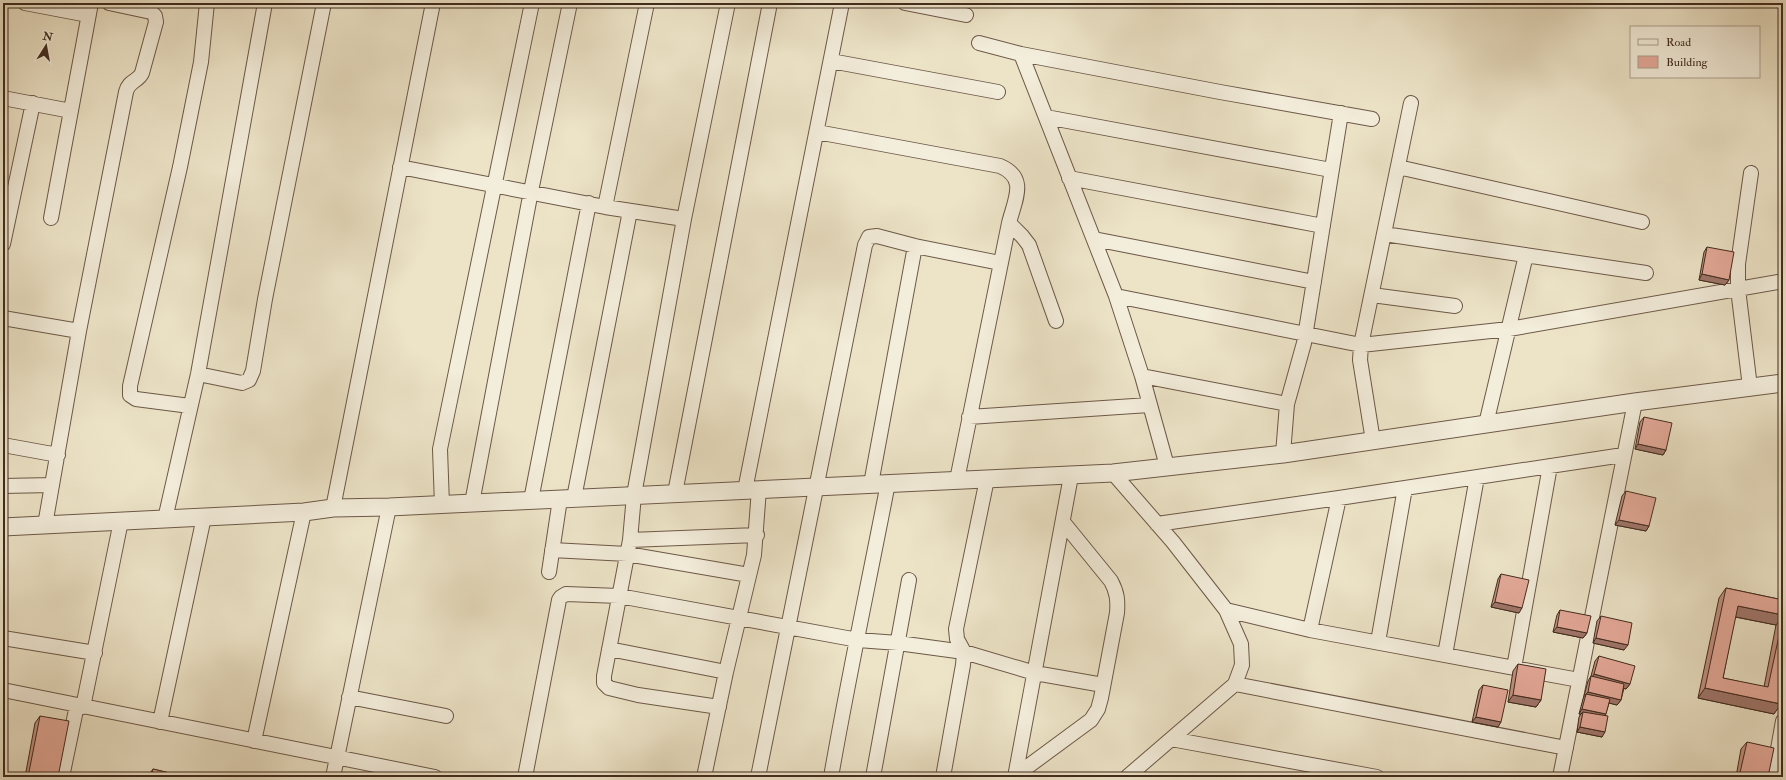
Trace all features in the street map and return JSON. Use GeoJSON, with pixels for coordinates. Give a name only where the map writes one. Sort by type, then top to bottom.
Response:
{"type":"FeatureCollection","features":[{"type":"Feature","properties":{"kind":"street"},"geometry":{"type":"LineString","coordinates":[[25,3],[90,9],[51,218]]}},
{"type":"Feature","properties":{"kind":"street"},"geometry":{"type":"LineString","coordinates":[[45,525],[80,331],[126,92],[128,86],[140,78],[156,22],[155,16],[151,12],[108,3]]}},
{"type":"Feature","properties":{"kind":"street"},"geometry":{"type":"LineString","coordinates":[[190,406],[136,399],[130,395],[130,386],[180,167],[201,62],[207,3]]}},
{"type":"Feature","properties":{"kind":"street"},"geometry":{"type":"LineString","coordinates":[[165,519],[198,374],[265,3]]}},
{"type":"Feature","properties":{"kind":"street"},"geometry":{"type":"LineString","coordinates":[[198,374],[242,383],[249,380],[253,371],[265,298],[324,3]]}},
{"type":"Feature","properties":{"kind":"street"},"geometry":{"type":"LineString","coordinates":[[333,508],[433,3]]}},
{"type":"Feature","properties":{"kind":"street"},"geometry":{"type":"LineString","coordinates":[[442,505],[440,449],[532,3]]}},
{"type":"Feature","properties":{"kind":"street"},"geometry":{"type":"LineString","coordinates":[[472,503],[531,191],[570,3]]}},
{"type":"Feature","properties":{"kind":"street"},"geometry":{"type":"LineString","coordinates":[[605,207],[647,3]]}},
{"type":"Feature","properties":{"kind":"street"},"geometry":{"type":"LineString","coordinates":[[719,707],[638,695],[610,688],[604,683],[604,676],[630,540],[634,495],[684,219],[728,3]]}},
{"type":"Feature","properties":{"kind":"street"},"geometry":{"type":"LineString","coordinates":[[675,493],[770,3]]}},
{"type":"Feature","properties":{"kind":"street"},"geometry":{"type":"LineString","coordinates":[[704,777],[726,672],[754,555],[757,535],[752,489],[842,3]]}},
{"type":"Feature","properties":{"kind":"street"},"geometry":{"type":"LineString","coordinates":[[906,3],[966,15]]}},
{"type":"Feature","properties":{"kind":"street"},"geometry":{"type":"LineString","coordinates":[[979,43],[1021,54],[1372,119]]}},
{"type":"Feature","properties":{"kind":"street"},"geometry":{"type":"LineString","coordinates":[[1021,54],[1116,296],[1142,376],[1166,466]]}},
{"type":"Feature","properties":{"kind":"street"},"geometry":{"type":"LineString","coordinates":[[831,60],[998,92]]}},
{"type":"Feature","properties":{"kind":"street"},"geometry":{"type":"LineString","coordinates":[[3,98],[71,111]]}},
{"type":"Feature","properties":{"kind":"street"},"geometry":{"type":"LineString","coordinates":[[1373,441],[1360,360],[1360,345],[1372,295],[1411,103]]}},
{"type":"Feature","properties":{"kind":"street"},"geometry":{"type":"LineString","coordinates":[[3,244],[33,104]]}},
{"type":"Feature","properties":{"kind":"street"},"geometry":{"type":"LineString","coordinates":[[1284,454],[1287,404],[1304,343],[1304,334],[1314,282],[1341,114]]}},
{"type":"Feature","properties":{"kind":"street"},"geometry":{"type":"LineString","coordinates":[[1046,117],[1332,170]]}},
{"type":"Feature","properties":{"kind":"street"},"geometry":{"type":"LineString","coordinates":[[817,132],[1000,166],[1010,171],[1016,179],[1017,189],[1000,264],[957,480]]}},
{"type":"Feature","properties":{"kind":"street"},"geometry":{"type":"LineString","coordinates":[[400,167],[531,191],[605,207],[684,219]]}},
{"type":"Feature","properties":{"kind":"street"},"geometry":{"type":"LineString","coordinates":[[1398,167],[1642,222]]}},
{"type":"Feature","properties":{"kind":"street"},"geometry":{"type":"LineString","coordinates":[[1750,388],[1738,289],[1738,264],[1751,173]]}},
{"type":"Feature","properties":{"kind":"street"},"geometry":{"type":"LineString","coordinates":[[1069,178],[1323,226]]}},
{"type":"Feature","properties":{"kind":"street"},"geometry":{"type":"LineString","coordinates":[[531,500],[588,203]]}},
{"type":"Feature","properties":{"kind":"street"},"geometry":{"type":"LineString","coordinates":[[549,572],[552,550],[567,498],[630,210]]}},
{"type":"Feature","properties":{"kind":"street"},"geometry":{"type":"LineString","coordinates":[[1009,223],[1022,236],[1029,246],[1056,321]]}},
{"type":"Feature","properties":{"kind":"street"},"geometry":{"type":"LineString","coordinates":[[1384,234],[1646,273]]}},
{"type":"Feature","properties":{"kind":"street"},"geometry":{"type":"LineString","coordinates":[[758,777],[865,245],[869,236],[877,236],[915,246],[1000,264]]}},
{"type":"Feature","properties":{"kind":"street"},"geometry":{"type":"LineString","coordinates":[[1094,239],[1314,282]]}},
{"type":"Feature","properties":{"kind":"street"},"geometry":{"type":"LineString","coordinates":[[831,777],[843,704],[858,640],[915,246]]}},
{"type":"Feature","properties":{"kind":"street"},"geometry":{"type":"LineString","coordinates":[[1486,424],[1526,255]]}},
{"type":"Feature","properties":{"kind":"street"},"geometry":{"type":"LineString","coordinates":[[1116,296],[1360,345],[1509,329],[1783,281]]}},
{"type":"Feature","properties":{"kind":"street"},"geometry":{"type":"LineString","coordinates":[[1372,295],[1455,306]]}},
{"type":"Feature","properties":{"kind":"street"},"geometry":{"type":"LineString","coordinates":[[3,319],[80,331]]}},
{"type":"Feature","properties":{"kind":"street"},"geometry":{"type":"LineString","coordinates":[[1142,376],[1287,404]]}},
{"type":"Feature","properties":{"kind":"street"},"geometry":{"type":"LineString","coordinates":[[3,527],[304,512],[333,508],[442,505],[752,489],[1113,473],[1284,454],[1635,402],[1783,383]]}},
{"type":"Feature","properties":{"kind":"street"},"geometry":{"type":"LineString","coordinates":[[1560,777],[1623,455],[1635,402]]}},
{"type":"Feature","properties":{"kind":"street"},"geometry":{"type":"LineString","coordinates":[[969,417],[1149,405]]}},
{"type":"Feature","properties":{"kind":"street"},"geometry":{"type":"LineString","coordinates":[[3,445],[58,455]]}},
{"type":"Feature","properties":{"kind":"street"},"geometry":{"type":"LineString","coordinates":[[1157,524],[1623,455]]}},
{"type":"Feature","properties":{"kind":"street"},"geometry":{"type":"LineString","coordinates":[[1514,668],[1550,466]]}},
{"type":"Feature","properties":{"kind":"street"},"geometry":{"type":"LineString","coordinates":[[1113,473],[1157,524],[1226,610],[1241,644],[1242,665],[1235,684],[1127,777]]}},
{"type":"Feature","properties":{"kind":"street"},"geometry":{"type":"LineString","coordinates":[[1015,777],[1071,476]]}},
{"type":"Feature","properties":{"kind":"street"},"geometry":{"type":"LineString","coordinates":[[1445,655],[1477,477]]}},
{"type":"Feature","properties":{"kind":"street"},"geometry":{"type":"LineString","coordinates":[[944,777],[964,652],[957,639],[956,629],[987,479]]}},
{"type":"Feature","properties":{"kind":"street"},"geometry":{"type":"LineString","coordinates":[[3,486],[52,485]]}},
{"type":"Feature","properties":{"kind":"street"},"geometry":{"type":"LineString","coordinates":[[1378,642],[1405,488]]}},
{"type":"Feature","properties":{"kind":"street"},"geometry":{"type":"LineString","coordinates":[[1310,630],[1339,498]]}},
{"type":"Feature","properties":{"kind":"street"},"geometry":{"type":"LineString","coordinates":[[333,777],[389,507]]}},
{"type":"Feature","properties":{"kind":"street"},"geometry":{"type":"LineString","coordinates":[[254,741],[304,512]]}},
{"type":"Feature","properties":{"kind":"street"},"geometry":{"type":"LineString","coordinates":[[160,722],[204,517]]}},
{"type":"Feature","properties":{"kind":"street"},"geometry":{"type":"LineString","coordinates":[[62,777],[95,653],[121,521]]}},
{"type":"Feature","properties":{"kind":"street"},"geometry":{"type":"LineString","coordinates":[[1015,777],[1091,720],[1098,709],[1117,613],[1118,602],[1116,592],[1111,581],[1063,522]]}},
{"type":"Feature","properties":{"kind":"street"},"geometry":{"type":"LineString","coordinates":[[630,540],[757,535]]}},
{"type":"Feature","properties":{"kind":"street"},"geometry":{"type":"LineString","coordinates":[[552,550],[627,554],[749,575]]}},
{"type":"Feature","properties":{"kind":"street"},"geometry":{"type":"LineString","coordinates":[[873,777],[910,580]]}},
{"type":"Feature","properties":{"kind":"street"},"geometry":{"type":"LineString","coordinates":[[525,777],[559,600],[566,594],[619,596],[740,617],[858,640],[898,643],[964,652],[1035,673],[1103,685]]}},
{"type":"Feature","properties":{"kind":"street"},"geometry":{"type":"LineString","coordinates":[[1226,610],[1310,630],[1579,680]]}},
{"type":"Feature","properties":{"kind":"street"},"geometry":{"type":"LineString","coordinates":[[3,638],[95,653]]}},
{"type":"Feature","properties":{"kind":"street"},"geometry":{"type":"LineString","coordinates":[[609,649],[726,672]]}},
{"type":"Feature","properties":{"kind":"street"},"geometry":{"type":"LineString","coordinates":[[1235,684],[1566,748]]}},
{"type":"Feature","properties":{"kind":"street"},"geometry":{"type":"LineString","coordinates":[[3,690],[337,757],[384,772],[435,777]]}},
{"type":"Feature","properties":{"kind":"street"},"geometry":{"type":"LineString","coordinates":[[349,697],[446,716]]}},
{"type":"Feature","properties":{"kind":"street"},"geometry":{"type":"LineString","coordinates":[[1773,777],[1782,736],[1783,721]]}},
{"type":"Feature","properties":{"kind":"street"},"geometry":{"type":"LineString","coordinates":[[1171,739],[1378,777]]}},
{"type":"Feature","properties":{"kind":"building"},"geometry":{"type":"Polygon","coordinates":[[[1707,247],[1734,252],[1729,280],[1702,274],[1707,247]]]}},
{"type":"Feature","properties":{"kind":"building"},"geometry":{"type":"Polygon","coordinates":[[[1644,417],[1672,423],[1666,450],[1638,444],[1644,417]]]}},
{"type":"Feature","properties":{"kind":"building"},"geometry":{"type":"Polygon","coordinates":[[[1626,491],[1656,498],[1649,526],[1619,520],[1626,491]]]}},
{"type":"Feature","properties":{"kind":"building"},"geometry":{"type":"Polygon","coordinates":[[[1501,574],[1529,580],[1522,608],[1495,602],[1501,574]]]}},
{"type":"Feature","properties":{"kind":"building"},"geometry":{"type":"Polygon","coordinates":[[[1726,588],[1783,600],[1783,615],[1738,606],[1723,678],[1768,687],[1783,617],[1783,695],[1781,704],[1705,688],[1726,588]]]}},
{"type":"Feature","properties":{"kind":"building"},"geometry":{"type":"Polygon","coordinates":[[[1560,610],[1591,616],[1587,633],[1557,627],[1560,610]]]}},
{"type":"Feature","properties":{"kind":"building"},"geometry":{"type":"Polygon","coordinates":[[[1601,616],[1632,623],[1628,645],[1596,638],[1601,616]]]}},
{"type":"Feature","properties":{"kind":"building"},"geometry":{"type":"Polygon","coordinates":[[[1599,656],[1635,666],[1630,684],[1594,674],[1599,656]]]}},
{"type":"Feature","properties":{"kind":"building"},"geometry":{"type":"Polygon","coordinates":[[[1518,664],[1546,669],[1541,700],[1513,695],[1518,664]]]}},
{"type":"Feature","properties":{"kind":"building"},"geometry":{"type":"Polygon","coordinates":[[[1591,676],[1624,684],[1621,700],[1588,692],[1591,676]]]}},
{"type":"Feature","properties":{"kind":"building"},"geometry":{"type":"Polygon","coordinates":[[[1483,685],[1508,690],[1501,722],[1476,717],[1483,685]]]}},
{"type":"Feature","properties":{"kind":"building"},"geometry":{"type":"Polygon","coordinates":[[[1586,694],[1610,699],[1606,714],[1582,709],[1586,694]]]}},
{"type":"Feature","properties":{"kind":"building"},"geometry":{"type":"Polygon","coordinates":[[[1583,712],[1608,716],[1605,732],[1580,727],[1583,712]]]}},
{"type":"Feature","properties":{"kind":"building"},"geometry":{"type":"Polygon","coordinates":[[[40,716],[69,721],[58,777],[28,777],[40,716]]]}},
{"type":"Feature","properties":{"kind":"building"},"geometry":{"type":"Polygon","coordinates":[[[1747,742],[1774,748],[1768,777],[1739,777],[1747,742]]]}},
{"type":"Feature","properties":{"kind":"building"},"geometry":{"type":"Polygon","coordinates":[[[153,769],[186,777],[151,777],[153,769]]]}}]}
